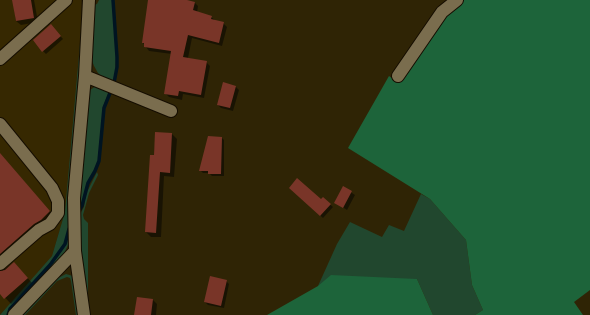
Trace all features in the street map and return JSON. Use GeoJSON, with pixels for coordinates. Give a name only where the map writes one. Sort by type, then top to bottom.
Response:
{"type":"FeatureCollection","features":[{"type":"Feature","properties":{"kind":"street"},"geometry":{"type":"LineString","coordinates":[[0,59],[66,0]]}},
{"type":"Feature","properties":{"kind":"street"},"geometry":{"type":"LineString","coordinates":[[84,315],[75,251],[74,198],[90,0]]}},
{"type":"Feature","properties":{"kind":"street"},"geometry":{"type":"LineString","coordinates":[[398,76],[442,12],[457,0]]}},
{"type":"Feature","properties":{"kind":"street"},"geometry":{"type":"LineString","coordinates":[[85,76],[171,111]]}},
{"type":"Feature","properties":{"kind":"street"},"geometry":{"type":"LineString","coordinates":[[0,124],[52,188],[58,201],[58,213],[50,224],[39,230],[0,264]]}},
{"type":"Feature","properties":{"kind":"street"},"geometry":{"type":"LineString","coordinates":[[14,315],[75,251]]}},
{"type":"Feature","properties":{"kind":"shaded area"},"geometry":{"type":"Polygon","coordinates":[[[0,0],[81,0],[82,21],[65,212],[52,256],[7,308],[0,314],[0,0]]]}},
{"type":"Feature","properties":{"kind":"green space"},"geometry":{"type":"Polygon","coordinates":[[[99,0],[113,0],[116,59],[115,76],[112,82],[103,78],[98,73],[90,55],[94,5],[97,4],[99,0]]]}},
{"type":"Feature","properties":{"kind":"green space"},"geometry":{"type":"Polygon","coordinates":[[[464,0],[590,0],[590,290],[574,302],[583,315],[475,315],[483,310],[472,285],[466,240],[430,199],[348,148],[389,76],[397,82],[446,15],[464,0]]]}},
{"type":"Feature","properties":{"kind":"green space"},"geometry":{"type":"Polygon","coordinates":[[[82,21],[85,23],[69,227],[65,244],[50,264],[10,308],[8,315],[0,315],[52,256],[65,212],[82,21]]]}},
{"type":"Feature","properties":{"kind":"green space"},"geometry":{"type":"Polygon","coordinates":[[[96,86],[109,91],[103,107],[98,161],[95,170],[87,183],[81,206],[77,213],[88,98],[90,90],[96,86]]]}},
{"type":"Feature","properties":{"kind":"green space"},"geometry":{"type":"Polygon","coordinates":[[[97,172],[98,175],[89,193],[83,215],[84,219],[88,223],[88,295],[83,293],[77,220],[84,207],[86,194],[97,172]]]}},
{"type":"Feature","properties":{"kind":"green space"},"geometry":{"type":"Polygon","coordinates":[[[421,194],[430,199],[466,240],[472,285],[483,310],[475,315],[433,315],[417,279],[318,286],[337,244],[350,222],[382,237],[389,225],[404,231],[421,194]]]}},
{"type":"Feature","properties":{"kind":"green space"},"geometry":{"type":"Polygon","coordinates":[[[69,229],[69,243],[60,262],[9,315],[11,309],[51,265],[66,244],[69,229]]]}},
{"type":"Feature","properties":{"kind":"green space"},"geometry":{"type":"Polygon","coordinates":[[[66,274],[73,276],[79,315],[76,315],[71,281],[70,278],[67,277],[57,281],[25,315],[22,315],[58,278],[66,274]]]}},
{"type":"Feature","properties":{"kind":"green space"},"geometry":{"type":"Polygon","coordinates":[[[331,275],[417,279],[433,315],[267,315],[318,286],[331,275]]]}},
{"type":"Feature","properties":{"kind":"building"},"geometry":{"type":"Polygon","coordinates":[[[12,0],[31,0],[34,18],[16,21],[12,0]]]}},
{"type":"Feature","properties":{"kind":"building"},"geometry":{"type":"Polygon","coordinates":[[[148,0],[187,0],[195,2],[193,10],[212,16],[211,19],[224,22],[219,43],[188,35],[183,57],[207,61],[201,95],[179,91],[178,96],[164,94],[171,51],[144,47],[144,43],[142,43],[148,0]]]}},
{"type":"Feature","properties":{"kind":"building"},"geometry":{"type":"Polygon","coordinates":[[[51,24],[61,36],[42,52],[33,40],[51,24]]]}},
{"type":"Feature","properties":{"kind":"building"},"geometry":{"type":"Polygon","coordinates":[[[223,82],[236,86],[230,108],[217,105],[223,82]]]}},
{"type":"Feature","properties":{"kind":"building"},"geometry":{"type":"Polygon","coordinates":[[[155,132],[172,133],[170,173],[160,172],[156,233],[145,232],[150,155],[154,155],[155,132]]]}},
{"type":"Feature","properties":{"kind":"building"},"geometry":{"type":"Polygon","coordinates":[[[208,136],[222,137],[221,174],[208,174],[208,171],[199,171],[208,136]]]}},
{"type":"Feature","properties":{"kind":"building"},"geometry":{"type":"Polygon","coordinates":[[[0,153],[50,211],[0,254],[0,153]]]}},
{"type":"Feature","properties":{"kind":"building"},"geometry":{"type":"Polygon","coordinates":[[[297,178],[321,199],[323,197],[331,204],[320,216],[289,188],[297,178]]]}},
{"type":"Feature","properties":{"kind":"building"},"geometry":{"type":"Polygon","coordinates":[[[343,186],[352,191],[343,208],[334,203],[343,186]]]}},
{"type":"Feature","properties":{"kind":"building"},"geometry":{"type":"Polygon","coordinates":[[[14,262],[28,278],[4,299],[0,294],[0,271],[5,270],[14,262]]]}},
{"type":"Feature","properties":{"kind":"building"},"geometry":{"type":"Polygon","coordinates":[[[210,276],[227,280],[221,306],[204,302],[210,276]]]}},
{"type":"Feature","properties":{"kind":"building"},"geometry":{"type":"Polygon","coordinates":[[[137,297],[153,299],[151,315],[134,315],[137,297]]]}},
{"type":"Feature","properties":{"kind":"waterway"},"geometry":{"type":"LineString","coordinates":[[113,0],[117,57],[114,83]]}},
{"type":"Feature","properties":{"kind":"waterway"},"geometry":{"type":"LineString","coordinates":[[78,213],[82,206],[88,183],[99,161],[104,108],[110,93]]}},
{"type":"Feature","properties":{"kind":"waterway"},"geometry":{"type":"LineString","coordinates":[[8,315],[10,309],[50,265],[65,244],[69,229]]}}]}
